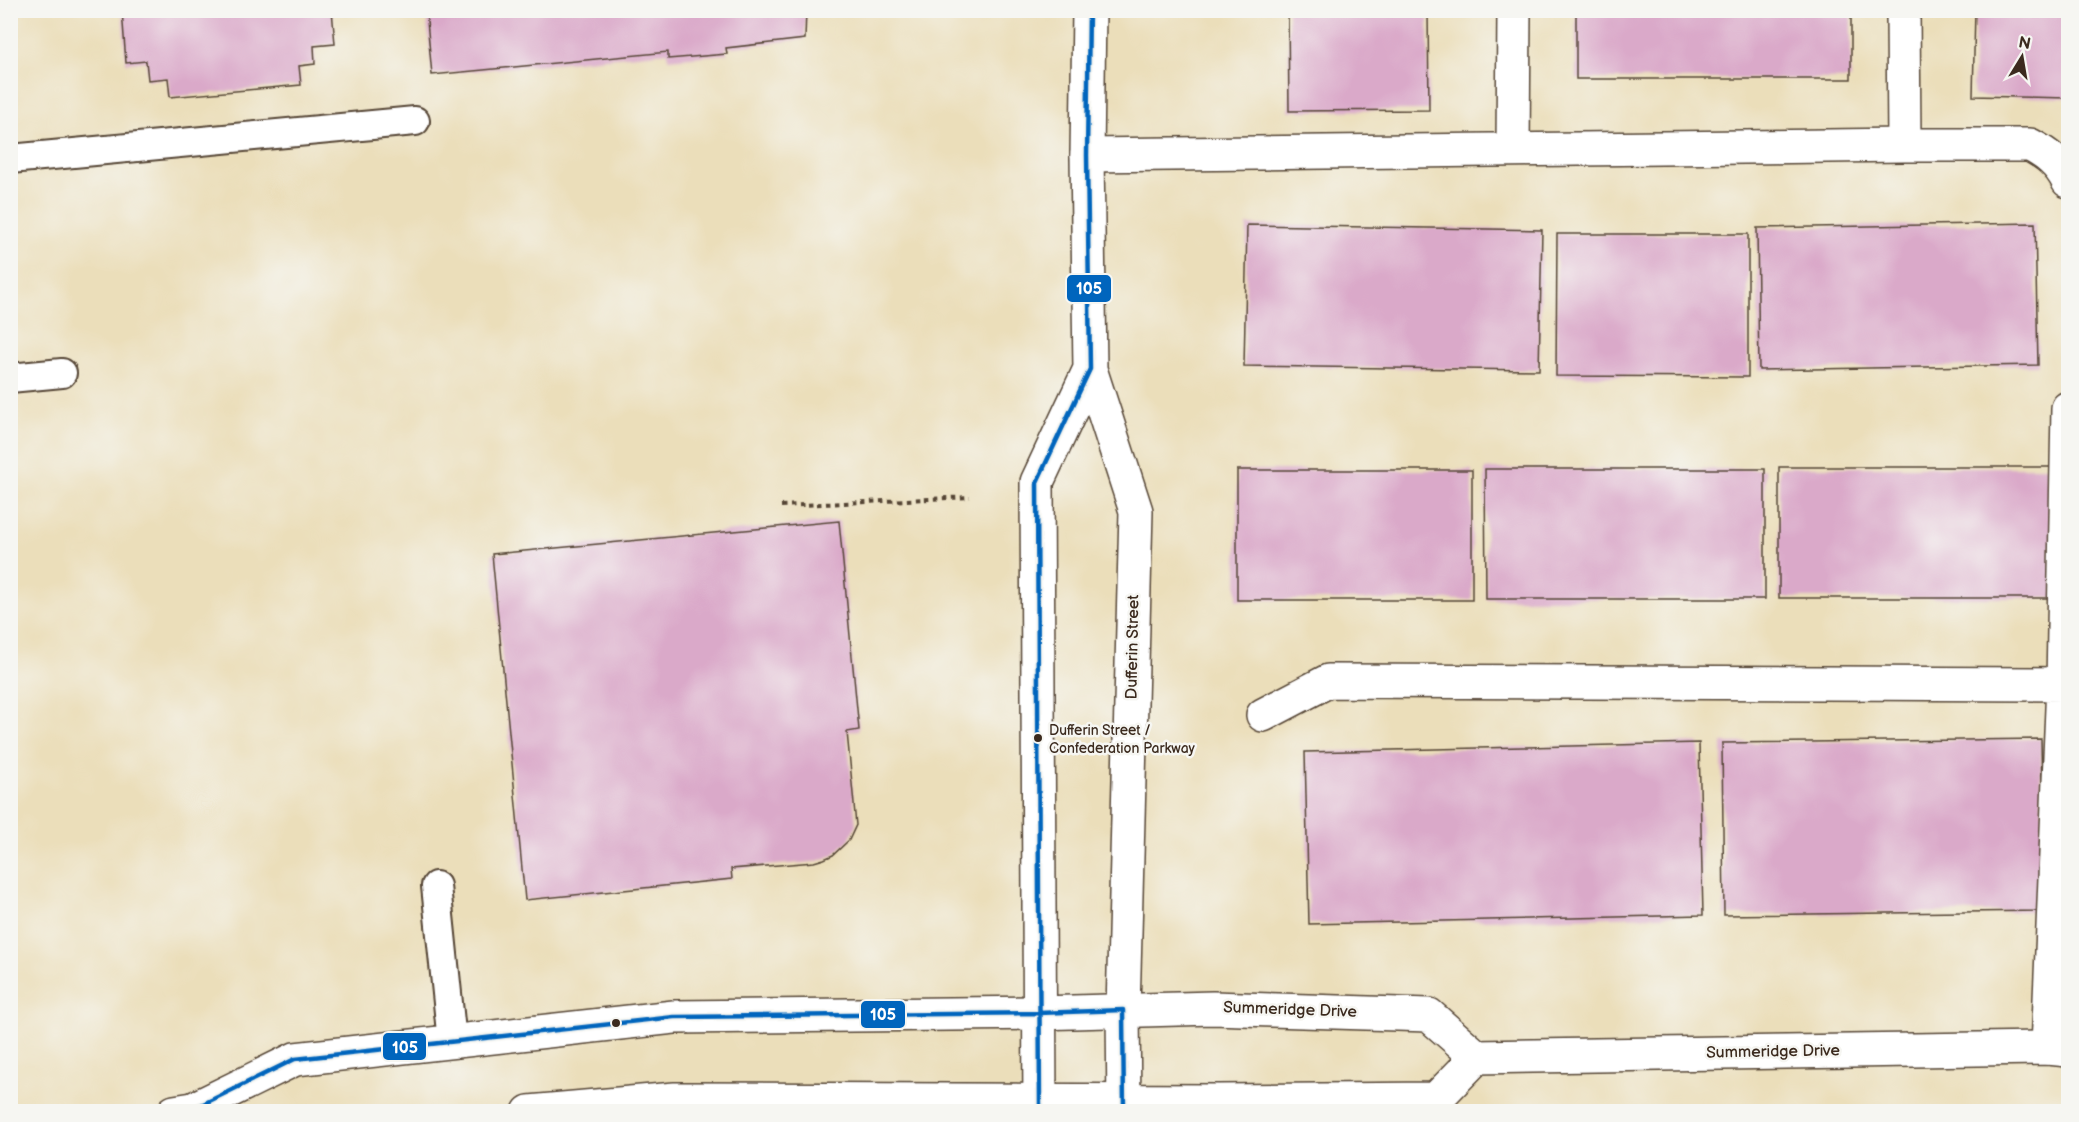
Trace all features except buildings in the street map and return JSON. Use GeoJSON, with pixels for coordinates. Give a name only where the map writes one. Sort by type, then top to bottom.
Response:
{"type":"FeatureCollection","features":[{"type":"Feature","properties":{"kind":"street","name":"Dufferin Street"},"geometry":{"type":"LineString","coordinates":[[1089,10],[1087,155],[1090,369],[1136,511],[1123,1010],[1124,1106]]}},
{"type":"Feature","properties":{"kind":"street"},"geometry":{"type":"LineString","coordinates":[[1513,149],[1514,10]]}},
{"type":"Feature","properties":{"kind":"street"},"geometry":{"type":"LineString","coordinates":[[1903,10],[1904,145]]}},
{"type":"Feature","properties":{"kind":"street"},"geometry":{"type":"LineString","coordinates":[[1087,155],[2030,145],[2047,154],[2062,168],[2068,181]]}},
{"type":"Feature","properties":{"kind":"street","name":"Dufferin Street"},"geometry":{"type":"LineString","coordinates":[[1040,1106],[1037,482],[1090,369]]}},
{"type":"Feature","properties":{"kind":"street"},"geometry":{"type":"LineString","coordinates":[[2058,1049],[2068,408]]}},
{"type":"Feature","properties":{"kind":"street"},"geometry":{"type":"LineString","coordinates":[[1263,715],[1328,681],[2063,684]]}},
{"type":"Feature","properties":{"kind":"street","name":"Summeridge Drive"},"geometry":{"type":"LineString","coordinates":[[191,1111],[295,1059],[674,1017],[1038,1013],[1213,1008],[1429,1015],[1477,1057],[2058,1049]]}},
{"type":"Feature","properties":{"kind":"street"},"geometry":{"type":"LineString","coordinates":[[528,1112],[675,1099],[1124,1106],[1436,1099],[1477,1057]]}},
{"type":"Feature","properties":{"kind":"lane"},"geometry":{"type":"LineString","coordinates":[[10,159],[416,121]]}},
{"type":"Feature","properties":{"kind":"lane"},"geometry":{"type":"LineString","coordinates":[[10,378],[62,373]]}},
{"type":"Feature","properties":{"kind":"lane"},"geometry":{"type":"LineString","coordinates":[[436,886],[452,1042]]}},
{"type":"Feature","properties":{"kind":"path"},"geometry":{"type":"LineString","coordinates":[[781,507],[970,497]]}},
{"type":"Feature","properties":{"kind":"transit line","name":"105"},"geometry":{"type":"LineString","coordinates":[[1040,1112],[1037,482],[1090,369],[1087,155],[1089,10]]}},
{"type":"Feature","properties":{"kind":"transit line","name":"105"},"geometry":{"type":"LineString","coordinates":[[1123,1010],[1124,1112]]}},
{"type":"Feature","properties":{"kind":"transit line","name":"105"},"geometry":{"type":"LineString","coordinates":[[177,1112],[193,1109],[295,1059],[674,1017],[1123,1010]]}},
{"type":"Feature","properties":{"kind":"place","name":"Dufferin Street / Confederation Parkway"},"geometry":{"type":"Point","coordinates":[1038,738]}}]}
